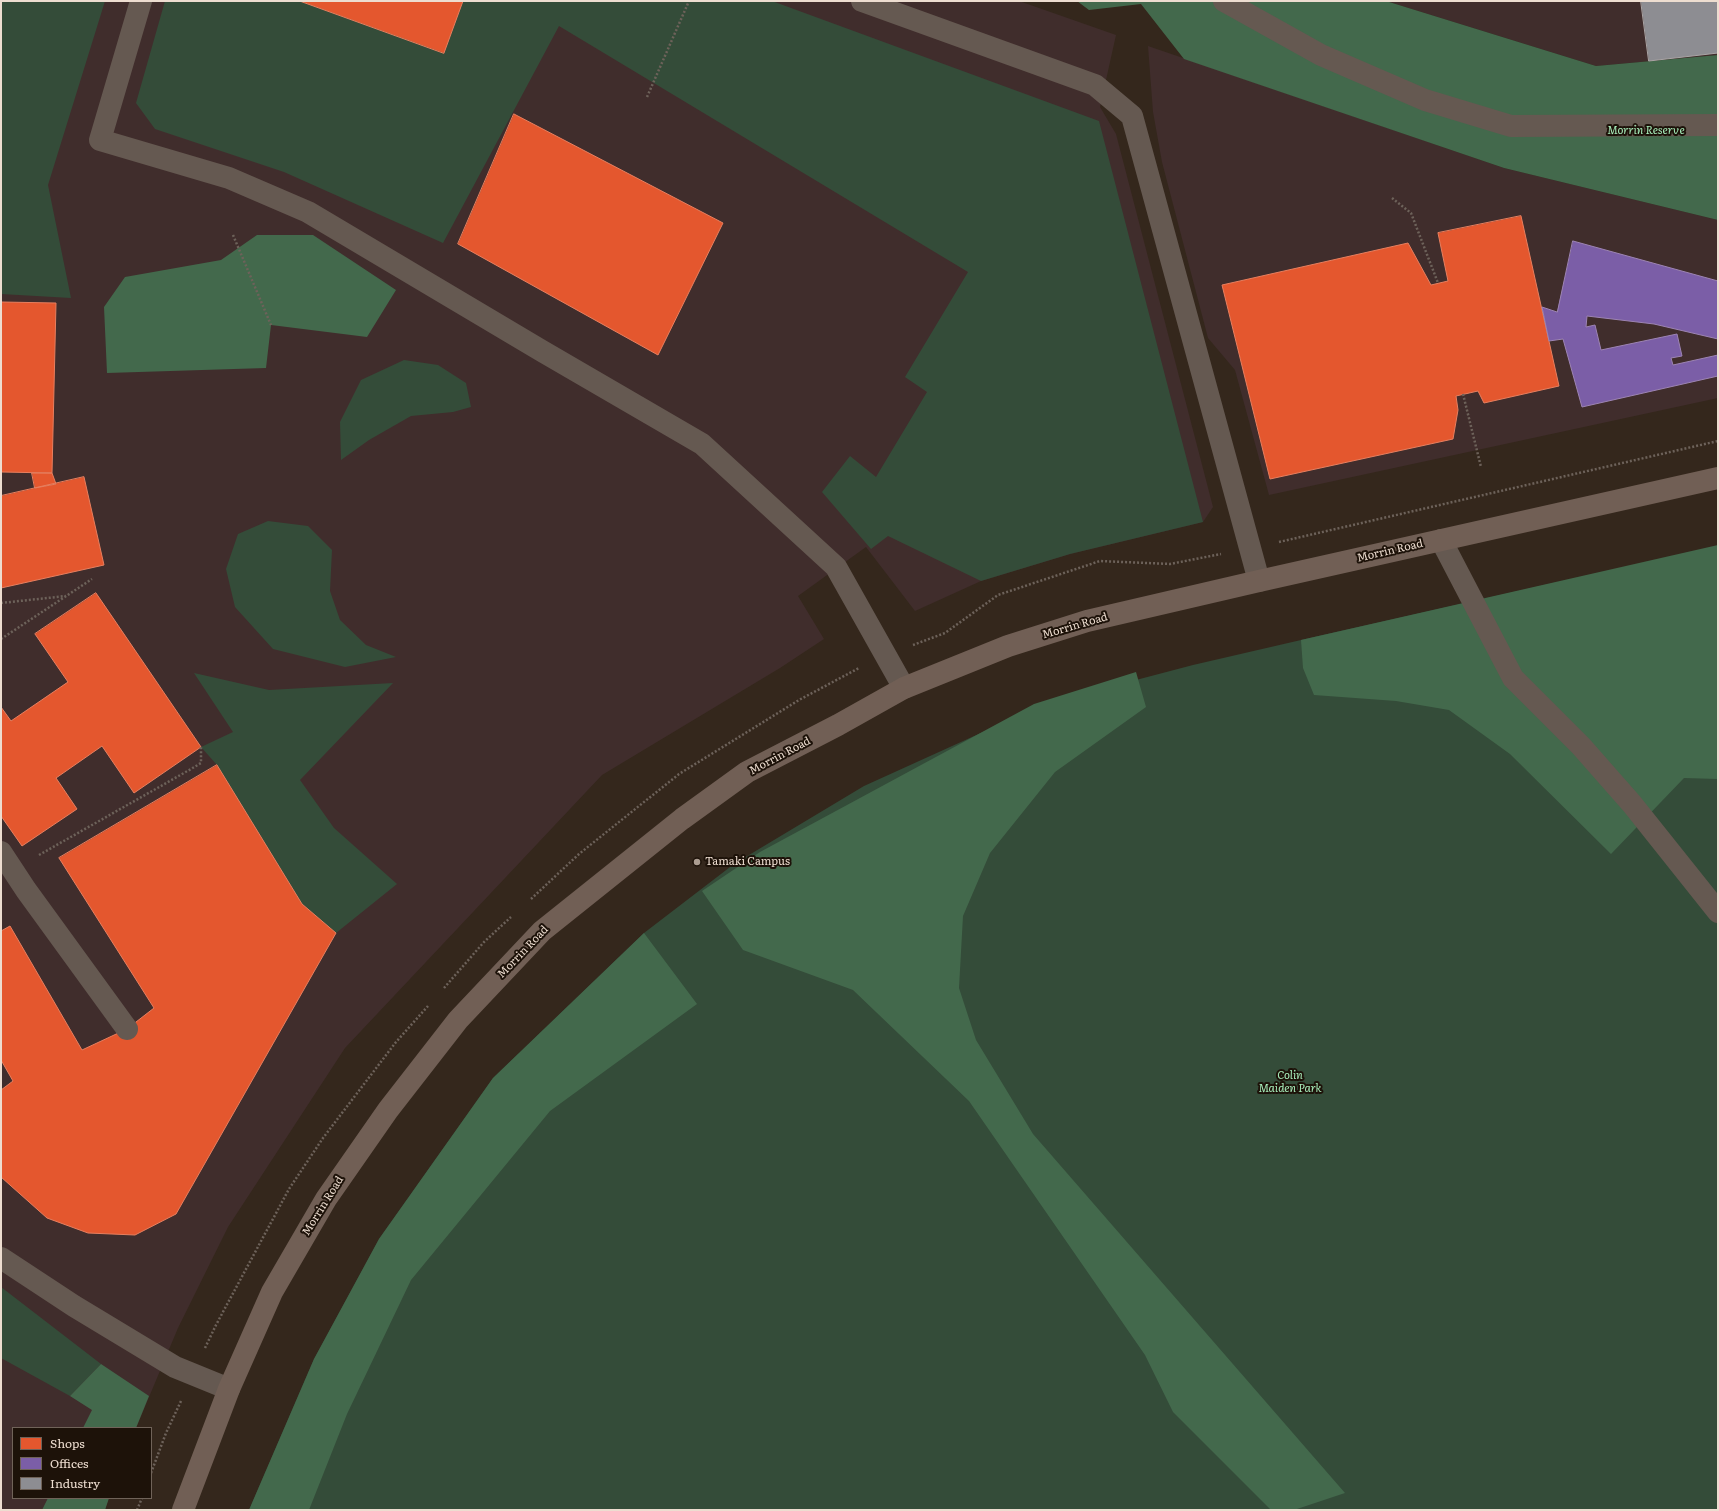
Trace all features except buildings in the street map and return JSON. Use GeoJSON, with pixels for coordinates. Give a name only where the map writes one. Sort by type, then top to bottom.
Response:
{"type":"FeatureCollection","features":[{"type":"Feature","properties":{"kind":"main road","name":"Morrin Road"},"geometry":{"type":"LineString","coordinates":[[183,1510],[229,1389],[272,1292],[326,1199],[388,1110],[458,1020],[542,931],[682,819],[747,772],[838,725],[904,688],[1008,646],[1087,622],[1259,580],[1718,478]]}},
{"type":"Feature","properties":{"kind":"street"},"geometry":{"type":"LineString","coordinates":[[141,1],[100,140],[228,178],[308,212],[702,444],[836,567],[904,688]]}},
{"type":"Feature","properties":{"kind":"street"},"geometry":{"type":"LineString","coordinates":[[862,1],[1095,85],[1132,116],[1259,580]]}},
{"type":"Feature","properties":{"kind":"street"},"geometry":{"type":"LineString","coordinates":[[1224,1],[1320,55],[1425,100],[1511,126],[1718,125]]}},
{"type":"Feature","properties":{"kind":"street"},"geometry":{"type":"LineString","coordinates":[[1441,540],[1513,678],[1581,746],[1632,804],[1718,912]]}},
{"type":"Feature","properties":{"kind":"street"},"geometry":{"type":"LineString","coordinates":[[1,852],[127,1029]]}},
{"type":"Feature","properties":{"kind":"street"},"geometry":{"type":"LineString","coordinates":[[1,1258],[74,1306],[175,1367],[193,1373],[229,1389]]}},
{"type":"Feature","properties":{"kind":"path"},"geometry":{"type":"LineString","coordinates":[[647,97],[690,1]]}},
{"type":"Feature","properties":{"kind":"path"},"geometry":{"type":"LineString","coordinates":[[1392,198],[1411,213],[1438,283]]}},
{"type":"Feature","properties":{"kind":"path"},"geometry":{"type":"LineString","coordinates":[[233,235],[271,325]]}},
{"type":"Feature","properties":{"kind":"path"},"geometry":{"type":"LineString","coordinates":[[1463,394],[1481,467]]}},
{"type":"Feature","properties":{"kind":"path"},"geometry":{"type":"LineString","coordinates":[[529,901],[578,854],[680,774],[799,700],[885,655],[945,633],[998,595],[1100,561],[1170,564],[1250,548],[1718,441]]}},
{"type":"Feature","properties":{"kind":"path"},"geometry":{"type":"LineString","coordinates":[[1,638],[92,580]]}},
{"type":"Feature","properties":{"kind":"path"},"geometry":{"type":"LineString","coordinates":[[1,603],[67,596]]}},
{"type":"Feature","properties":{"kind":"path"},"geometry":{"type":"LineString","coordinates":[[13,870],[191,770],[200,763],[201,747]]}},
{"type":"Feature","properties":{"kind":"path"},"geometry":{"type":"LineString","coordinates":[[443,989],[484,942],[512,916]]}},
{"type":"Feature","properties":{"kind":"path"},"geometry":{"type":"LineString","coordinates":[[152,1470],[166,1433],[216,1325],[289,1189],[323,1138],[396,1042],[432,1001]]}},
{"type":"Feature","properties":{"kind":"path"},"geometry":{"type":"LineString","coordinates":[[137,1510],[142,1499]]}},
{"type":"Feature","properties":{"kind":"shaded area"},"geometry":{"type":"Polygon","coordinates":[[[1,1],[1019,1],[1116,35],[1100,107],[1116,134],[1213,507],[1203,522],[1070,554],[981,581],[915,611],[866,547],[798,596],[824,639],[780,668],[602,775],[345,1048],[228,1227],[178,1328],[136,1427],[12,1427],[12,1499],[109,1499],[105,1510],[1,1510],[1,1]]]}},
{"type":"Feature","properties":{"kind":"shaded area"},"geometry":{"type":"Polygon","coordinates":[[[1386,1],[1718,1],[1718,55],[1596,66],[1386,1]]]}},
{"type":"Feature","properties":{"kind":"shaded area"},"geometry":{"type":"Polygon","coordinates":[[[1148,46],[1504,168],[1718,220],[1718,398],[1269,495],[1235,370],[1208,338],[1162,162],[1153,112],[1148,46]]]}},
{"type":"Feature","properties":{"kind":"green space"},"geometry":{"type":"Polygon","coordinates":[[[1,1],[105,1],[48,185],[71,298],[1,294],[1,1]]]}},
{"type":"Feature","properties":{"kind":"green space"},"geometry":{"type":"Polygon","coordinates":[[[165,1],[772,1],[1099,121],[1203,522],[1070,554],[981,581],[888,536],[871,549],[822,492],[850,456],[876,477],[927,392],[905,377],[968,272],[559,26],[443,243],[284,172],[155,129],[136,103],[165,1]]]}},
{"type":"Feature","properties":{"kind":"green space","name":"Morrin Reserve"},"geometry":{"type":"Polygon","coordinates":[[[1077,1],[1386,1],[1596,66],[1718,55],[1718,220],[1504,168],[1184,59],[1141,4],[1089,10],[1077,1]]]}},
{"type":"Feature","properties":{"kind":"green space"},"geometry":{"type":"Polygon","coordinates":[[[257,235],[313,235],[396,290],[367,337],[271,325],[266,368],[107,373],[104,307],[125,277],[221,260],[257,235]]]}},
{"type":"Feature","properties":{"kind":"green space"},"geometry":{"type":"Polygon","coordinates":[[[404,360],[438,365],[466,383],[471,407],[453,412],[411,416],[369,440],[341,460],[340,422],[361,380],[404,360]]]}},
{"type":"Feature","properties":{"kind":"green space"},"geometry":{"type":"Polygon","coordinates":[[[268,521],[308,526],[332,550],[330,591],[340,620],[366,645],[396,657],[345,667],[273,649],[235,607],[226,569],[238,534],[268,521]]]}},
{"type":"Feature","properties":{"kind":"green space"},"geometry":{"type":"Polygon","coordinates":[[[1718,545],[1718,779],[1684,778],[1611,854],[1510,754],[1449,710],[1396,701],[1314,695],[1303,668],[1301,640],[1718,545]]]}},
{"type":"Feature","properties":{"kind":"green space","name":"Colin Maiden Park"},"geometry":{"type":"Polygon","coordinates":[[[1718,546],[1718,1510],[249,1510],[314,1359],[379,1239],[493,1078],[644,933],[734,864],[864,786],[994,727],[1079,695],[1193,665],[1718,546]]]}},
{"type":"Feature","properties":{"kind":"green space"},"geometry":{"type":"Polygon","coordinates":[[[1136,672],[1146,707],[1055,772],[990,853],[963,916],[959,988],[976,1040],[1033,1134],[1345,1493],[1294,1510],[1271,1510],[1173,1412],[1145,1355],[969,1101],[853,990],[743,950],[702,891],[760,852],[1034,704],[1136,672]]]}},
{"type":"Feature","properties":{"kind":"green space"},"geometry":{"type":"Polygon","coordinates":[[[194,673],[269,690],[393,683],[300,780],[334,828],[397,884],[336,933],[302,904],[217,765],[201,747],[233,732],[194,673]]]}},
{"type":"Feature","properties":{"kind":"green space"},"geometry":{"type":"Polygon","coordinates":[[[644,933],[697,1004],[550,1111],[411,1280],[347,1414],[309,1510],[249,1510],[314,1359],[379,1239],[493,1078],[644,933]]]}},
{"type":"Feature","properties":{"kind":"green space"},"geometry":{"type":"Polygon","coordinates":[[[1,1287],[101,1364],[70,1396],[1,1358],[1,1287]]]}},
{"type":"Feature","properties":{"kind":"green space"},"geometry":{"type":"Polygon","coordinates":[[[101,1364],[149,1396],[136,1427],[84,1427],[92,1410],[70,1396],[101,1364]]]}},
{"type":"Feature","properties":{"kind":"green space"},"geometry":{"type":"Polygon","coordinates":[[[48,1499],[109,1499],[105,1510],[42,1510],[48,1499]]]}},
{"type":"Feature","properties":{"kind":"place","name":"Tamaki Campus"},"geometry":{"type":"Point","coordinates":[697,862]}}]}
